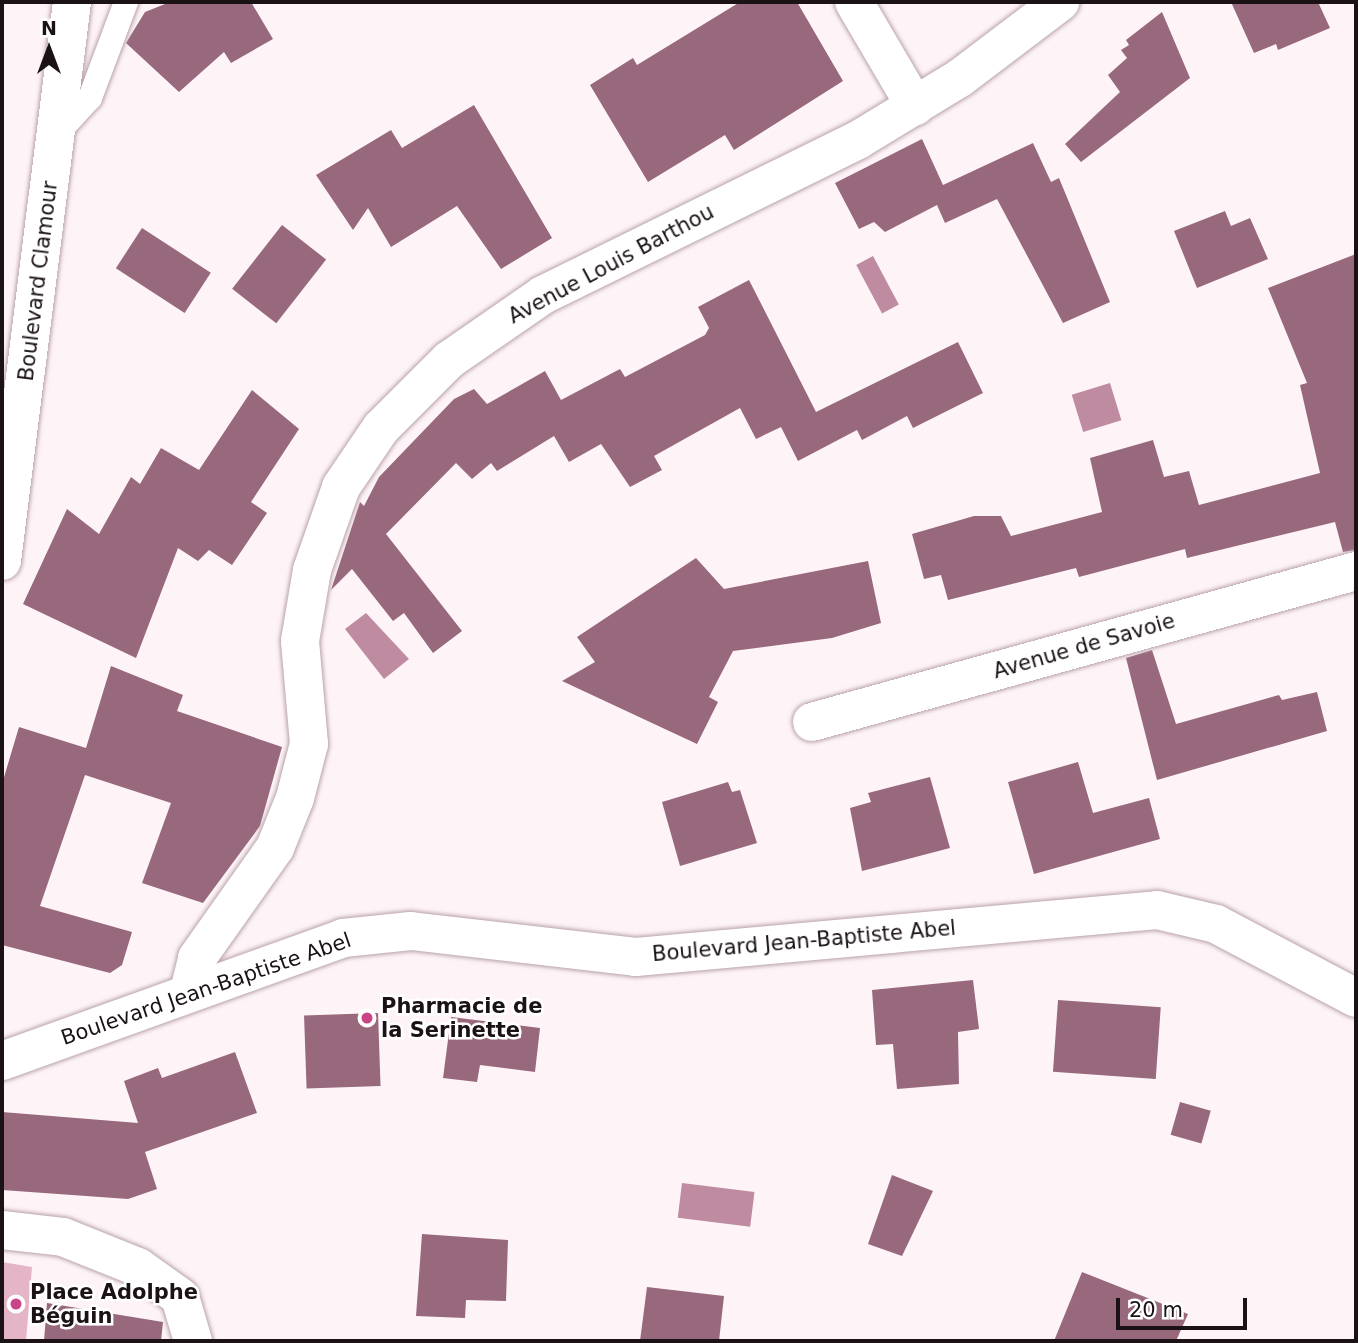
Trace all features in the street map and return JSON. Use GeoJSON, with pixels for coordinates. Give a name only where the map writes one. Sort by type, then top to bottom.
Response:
{"type":"FeatureCollection","features":[{"type":"Feature","properties":{"kind":"street","name":"Boulevard Clamour"},"geometry":{"type":"LineString","coordinates":[[2,559],[72,2]]}},
{"type":"Feature","properties":{"kind":"street"},"geometry":{"type":"LineString","coordinates":[[854,2],[915,106]]}},
{"type":"Feature","properties":{"kind":"street","name":"Avenue Louis Barthou"},"geometry":{"type":"LineString","coordinates":[[189,991],[197,958],[275,848],[295,798],[309,744],[300,641],[312,570],[341,487],[369,443],[449,360],[543,295],[915,106],[1060,2]]}},
{"type":"Feature","properties":{"kind":"street","name":"Avenue de Savoie"},"geometry":{"type":"LineString","coordinates":[[812,722],[1356,570]]}},
{"type":"Feature","properties":{"kind":"street","name":"Boulevard Jean-Baptiste Abel"},"geometry":{"type":"LineString","coordinates":[[2,1061],[189,991],[343,938],[411,931],[636,957],[1157,910],[1216,924],[1356,998]]}},
{"type":"Feature","properties":{"kind":"street"},"geometry":{"type":"LineString","coordinates":[[2,1230],[63,1237],[138,1267],[180,1297],[193,1341]]}},
{"type":"Feature","properties":{"kind":"lane"},"geometry":{"type":"LineString","coordinates":[[55,136],[90,98],[126,2]]}},
{"type":"Feature","properties":{"kind":"shaded area"},"geometry":{"type":"Polygon","coordinates":[[[873,256],[899,305],[882,313],[856,265],[873,256]]]}},
{"type":"Feature","properties":{"kind":"shaded area"},"geometry":{"type":"Polygon","coordinates":[[[1110,383],[1121,420],[1083,432],[1072,395],[1110,383]]]}},
{"type":"Feature","properties":{"kind":"shaded area"},"geometry":{"type":"Polygon","coordinates":[[[366,613],[409,659],[384,679],[345,629],[366,613]]]}},
{"type":"Feature","properties":{"kind":"shaded area"},"geometry":{"type":"Polygon","coordinates":[[[682,1183],[754,1192],[750,1227],[678,1218],[682,1183]]]}},
{"type":"Feature","properties":{"kind":"shaded area","name":"Place Adolphe Béguin"},"geometry":{"type":"Polygon","coordinates":[[[2,1262],[32,1267],[26,1341],[2,1341],[2,1262]]]}},
{"type":"Feature","properties":{"kind":"building"},"geometry":{"type":"Polygon","coordinates":[[[170,2],[251,2],[273,39],[231,63],[224,52],[179,92],[126,43],[145,12],[170,2]]]}},
{"type":"Feature","properties":{"kind":"building"},"geometry":{"type":"Polygon","coordinates":[[[740,2],[797,2],[843,81],[734,150],[725,135],[648,182],[590,85],[633,58],[637,65],[740,2]]]}},
{"type":"Feature","properties":{"kind":"building"},"geometry":{"type":"Polygon","coordinates":[[[1231,2],[1318,2],[1330,28],[1278,50],[1276,44],[1254,53],[1231,2]]]}},
{"type":"Feature","properties":{"kind":"building"},"geometry":{"type":"Polygon","coordinates":[[[1162,12],[1190,78],[1081,162],[1065,144],[1120,92],[1108,75],[1127,58],[1121,50],[1129,45],[1126,40],[1162,12]]]}},
{"type":"Feature","properties":{"kind":"building"},"geometry":{"type":"Polygon","coordinates":[[[474,105],[552,238],[501,269],[457,206],[391,247],[368,208],[353,230],[316,175],[391,130],[402,148],[474,105]]]}},
{"type":"Feature","properties":{"kind":"building"},"geometry":{"type":"Polygon","coordinates":[[[922,139],[943,185],[1033,143],[1051,182],[1059,178],[1110,302],[1063,323],[997,199],[945,223],[937,205],[885,232],[874,222],[859,229],[835,183],[922,139]]]}},
{"type":"Feature","properties":{"kind":"building"},"geometry":{"type":"Polygon","coordinates":[[[1225,211],[1231,226],[1250,218],[1268,259],[1197,288],[1174,231],[1225,211]]]}},
{"type":"Feature","properties":{"kind":"building"},"geometry":{"type":"Polygon","coordinates":[[[282,225],[326,259],[276,323],[232,289],[282,225]]]}},
{"type":"Feature","properties":{"kind":"building"},"geometry":{"type":"Polygon","coordinates":[[[142,228],[211,273],[185,313],[116,268],[142,228]]]}},
{"type":"Feature","properties":{"kind":"building"},"geometry":{"type":"Polygon","coordinates":[[[1356,254],[1356,550],[1343,552],[1335,522],[1187,558],[1185,549],[1079,577],[1076,568],[948,600],[941,575],[924,579],[912,534],[974,516],[1001,516],[1011,536],[1102,512],[1090,458],[1153,440],[1164,477],[1189,471],[1199,505],[1320,473],[1300,385],[1307,383],[1268,288],[1356,254]]]}},
{"type":"Feature","properties":{"kind":"building"},"geometry":{"type":"Polygon","coordinates":[[[749,280],[816,412],[958,342],[983,393],[913,428],[907,416],[862,440],[857,430],[798,461],[781,427],[756,439],[740,408],[654,456],[662,470],[630,487],[601,444],[569,462],[554,436],[497,471],[491,463],[472,479],[456,463],[386,534],[462,631],[433,653],[404,613],[393,621],[352,569],[331,590],[360,502],[364,506],[379,477],[454,399],[474,389],[487,404],[545,371],[561,400],[620,369],[625,377],[705,335],[709,328],[698,307],[749,280]]]}},
{"type":"Feature","properties":{"kind":"building"},"geometry":{"type":"Polygon","coordinates":[[[252,390],[299,429],[251,502],[267,513],[232,565],[209,550],[198,561],[178,548],[136,658],[23,604],[67,509],[99,534],[131,477],[140,484],[161,448],[199,470],[252,390]]]}},
{"type":"Feature","properties":{"kind":"building"},"geometry":{"type":"Polygon","coordinates":[[[696,558],[724,589],[868,561],[881,623],[832,638],[733,651],[709,697],[718,702],[697,744],[562,681],[595,662],[577,637],[696,558]]]}},
{"type":"Feature","properties":{"kind":"building"},"geometry":{"type":"Polygon","coordinates":[[[1152,650],[1176,724],[1279,695],[1282,700],[1317,692],[1327,731],[1157,780],[1126,658],[1152,650]]]}},
{"type":"Feature","properties":{"kind":"building"},"geometry":{"type":"Polygon","coordinates":[[[111,666],[183,695],[177,711],[282,747],[260,826],[203,903],[142,883],[171,803],[85,775],[40,906],[132,932],[122,965],[110,973],[2,945],[2,784],[19,727],[86,748],[111,666]]]}},
{"type":"Feature","properties":{"kind":"building"},"geometry":{"type":"Polygon","coordinates":[[[1078,762],[1093,813],[1149,798],[1160,839],[1034,874],[1008,782],[1078,762]]]}},
{"type":"Feature","properties":{"kind":"building"},"geometry":{"type":"Polygon","coordinates":[[[930,777],[950,848],[862,871],[850,808],[871,802],[868,793],[930,777]]]}},
{"type":"Feature","properties":{"kind":"building"},"geometry":{"type":"Polygon","coordinates":[[[728,782],[732,792],[740,790],[757,843],[680,866],[662,802],[728,782]]]}},
{"type":"Feature","properties":{"kind":"building"},"geometry":{"type":"Polygon","coordinates":[[[973,980],[979,1029],[958,1032],[959,1084],[897,1089],[893,1044],[876,1045],[872,990],[973,980]]]}},
{"type":"Feature","properties":{"kind":"building"},"geometry":{"type":"Polygon","coordinates":[[[1058,1000],[1161,1007],[1156,1079],[1053,1072],[1058,1000]]]}},
{"type":"Feature","properties":{"kind":"building"},"geometry":{"type":"Polygon","coordinates":[[[378,1013],[381,1086],[307,1089],[304,1016],[378,1013]]]}},
{"type":"Feature","properties":{"kind":"building"},"geometry":{"type":"Polygon","coordinates":[[[451,1017],[540,1028],[535,1072],[480,1065],[477,1082],[443,1078],[451,1017]]]}},
{"type":"Feature","properties":{"kind":"building"},"geometry":{"type":"Polygon","coordinates":[[[235,1052],[257,1113],[145,1152],[157,1189],[128,1199],[2,1190],[2,1112],[138,1123],[124,1081],[158,1068],[162,1078],[235,1052]]]}},
{"type":"Feature","properties":{"kind":"building"},"geometry":{"type":"Polygon","coordinates":[[[1180,1102],[1211,1111],[1201,1144],[1171,1135],[1180,1102]]]}},
{"type":"Feature","properties":{"kind":"building"},"geometry":{"type":"Polygon","coordinates":[[[892,1175],[933,1191],[902,1256],[868,1244],[892,1175]]]}},
{"type":"Feature","properties":{"kind":"building"},"geometry":{"type":"Polygon","coordinates":[[[422,1234],[508,1240],[506,1301],[466,1300],[465,1318],[416,1316],[422,1234]]]}},
{"type":"Feature","properties":{"kind":"building"},"geometry":{"type":"Polygon","coordinates":[[[1082,1272],[1188,1314],[1176,1341],[1054,1341],[1082,1272]]]}},
{"type":"Feature","properties":{"kind":"building"},"geometry":{"type":"Polygon","coordinates":[[[647,1287],[724,1296],[719,1341],[640,1341],[647,1287]]]}},
{"type":"Feature","properties":{"kind":"building"},"geometry":{"type":"Polygon","coordinates":[[[47,1303],[163,1322],[161,1341],[44,1341],[47,1303]]]}},
{"type":"Feature","properties":{"kind":"place","name":"Pharmacie de la Serinette"},"geometry":{"type":"Point","coordinates":[367,1018]}},
{"type":"Feature","properties":{"kind":"place","name":"Place Adolphe Béguin"},"geometry":{"type":"Point","coordinates":[16,1304]}}]}
